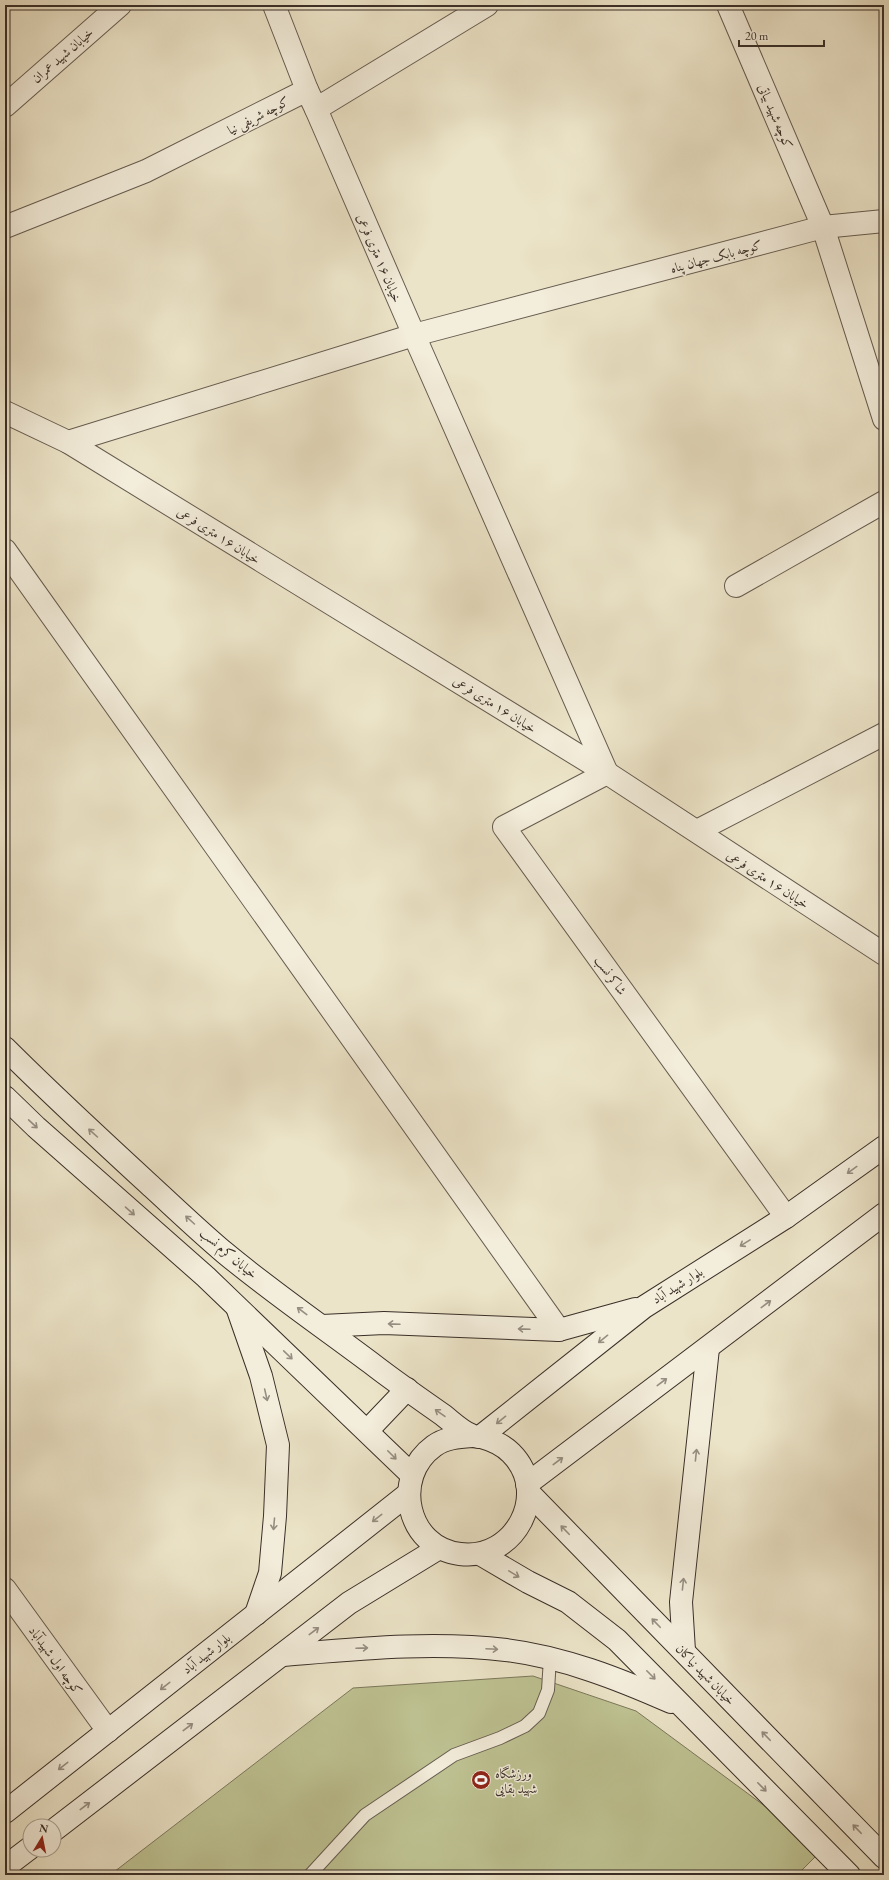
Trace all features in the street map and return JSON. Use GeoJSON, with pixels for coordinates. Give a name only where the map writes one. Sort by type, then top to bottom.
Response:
{"type":"FeatureCollection","features":[{"type":"Feature","properties":{"kind":"main road","name":"خیابان شهید عمران"},"geometry":{"type":"LineString","coordinates":[[5,106],[120,5]]}},
{"type":"Feature","properties":{"kind":"main road","name":"خیابان ۱۶ متری فرعی"},"geometry":{"type":"LineString","coordinates":[[274,5],[312,100],[607,773]]}},
{"type":"Feature","properties":{"kind":"main road","name":"کوچه شریفی نیا"},"geometry":{"type":"LineString","coordinates":[[5,227],[146,171],[312,100],[487,5]]}},
{"type":"Feature","properties":{"kind":"main road","name":"کوچه شهید بیاتی"},"geometry":{"type":"LineString","coordinates":[[728,5],[824,228]]}},
{"type":"Feature","properties":{"kind":"main road","name":"کوچه بابک جهان پناه"},"geometry":{"type":"LineString","coordinates":[[414,335],[824,228],[884,221]]}},
{"type":"Feature","properties":{"kind":"main road"},"geometry":{"type":"LineString","coordinates":[[824,228],[884,419]]}},
{"type":"Feature","properties":{"kind":"main road"},"geometry":{"type":"LineString","coordinates":[[68,442],[414,335]]}},
{"type":"Feature","properties":{"kind":"main road","name":"خیابان ۱۶ متری فرعی"},"geometry":{"type":"LineString","coordinates":[[5,412],[68,442],[607,773],[884,954]]}},
{"type":"Feature","properties":{"kind":"main road"},"geometry":{"type":"LineString","coordinates":[[736,586],[884,502]]}},
{"type":"Feature","properties":{"kind":"main road"},"geometry":{"type":"LineString","coordinates":[[5,550],[559,1330]]}},
{"type":"Feature","properties":{"kind":"main road"},"geometry":{"type":"LineString","coordinates":[[697,832],[884,734]]}},
{"type":"Feature","properties":{"kind":"main road","name":"شاکر نسب"},"geometry":{"type":"LineString","coordinates":[[607,773],[504,827],[786,1217]]}},
{"type":"Feature","properties":{"kind":"main road","name":"خیابان کرم نسب"},"geometry":{"type":"LineString","coordinates":[[5,1048],[61,1103],[225,1253],[406,1389],[476,1436]]}},
{"type":"Feature","properties":{"kind":"main road"},"geometry":{"type":"LineString","coordinates":[[5,1097],[36,1127],[236,1305],[367,1431],[410,1485]]}},
{"type":"Feature","properties":{"kind":"main road","name":"بلوار شهید آباد"},"geometry":{"type":"LineString","coordinates":[[476,1436],[644,1306],[786,1217],[884,1147]]}},
{"type":"Feature","properties":{"kind":"main road"},"geometry":{"type":"LineString","coordinates":[[527,1488],[884,1214]]}},
{"type":"Feature","properties":{"kind":"main road"},"geometry":{"type":"LineString","coordinates":[[236,1305],[261,1376],[278,1445],[275,1516],[270,1573],[256,1614]]}},
{"type":"Feature","properties":{"kind":"main road"},"geometry":{"type":"LineString","coordinates":[[322,1326],[384,1323],[559,1330],[644,1306]]}},
{"type":"Feature","properties":{"kind":"main road"},"geometry":{"type":"LineString","coordinates":[[684,1651],[681,1602],[708,1348]]}},
{"type":"Feature","properties":{"kind":"main road"},"geometry":{"type":"LineString","coordinates":[[367,1431],[406,1389]]}},
{"type":"Feature","properties":{"kind":"main road"},"geometry":{"type":"LineString","coordinates":[[476,1436],[497,1443],[511,1453],[521,1468],[527,1488],[526,1513],[516,1532],[500,1546],[480,1554],[459,1554],[439,1548],[423,1534],[412,1516],[410,1485],[421,1458],[435,1446],[453,1438],[476,1436]]}},
{"type":"Feature","properties":{"kind":"main road","name":"بلوار شهید آباد"},"geometry":{"type":"LineString","coordinates":[[5,1812],[256,1614],[410,1485]]}},
{"type":"Feature","properties":{"kind":"main road","name":"خیابان شهید نیاکان"},"geometry":{"type":"LineString","coordinates":[[527,1488],[884,1857]]}},
{"type":"Feature","properties":{"kind":"main road"},"geometry":{"type":"LineString","coordinates":[[62,1824],[349,1603],[439,1548]]}},
{"type":"Feature","properties":{"kind":"main road"},"geometry":{"type":"LineString","coordinates":[[480,1554],[528,1582],[568,1602],[617,1640],[849,1875]]}},
{"type":"Feature","properties":{"kind":"main road","name":"کوچه اول شهیدآباد"},"geometry":{"type":"LineString","coordinates":[[5,1589],[108,1731]]}},
{"type":"Feature","properties":{"kind":"main road"},"geometry":{"type":"LineString","coordinates":[[282,1656],[359,1648],[442,1646],[506,1650],[550,1658],[631,1684],[684,1708]]}},
{"type":"Feature","properties":{"kind":"main road"},"geometry":{"type":"LineString","coordinates":[[5,1867],[22,1854]]}},
{"type":"Feature","properties":{"kind":"lane"},"geometry":{"type":"LineString","coordinates":[[310,1875],[365,1814],[454,1755],[500,1738],[525,1726],[539,1713],[548,1690],[550,1658]]}},
{"type":"Feature","properties":{"kind":"green space","name":"ورزشگاه شهید بقایی"},"geometry":{"type":"Polygon","coordinates":[[[533,1676],[636,1711],[823,1849],[797,1875],[110,1875],[353,1688],[533,1676]]]}},
{"type":"Feature","properties":{"kind":"place","name":"ورزشگاه شهید بقایی"},"geometry":{"type":"Point","coordinates":[481,1780]}}]}
